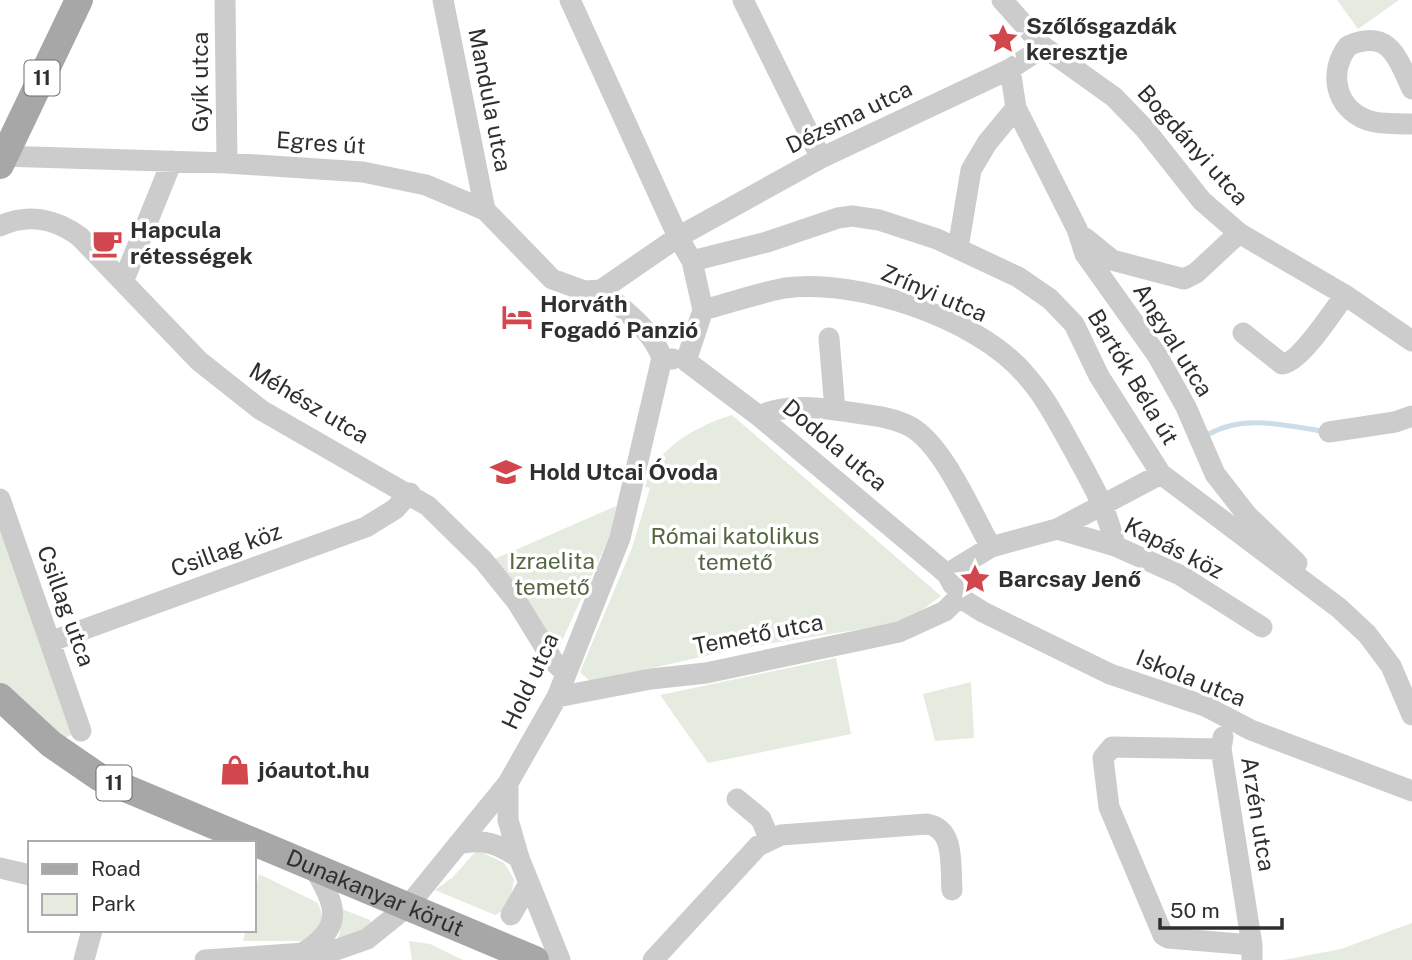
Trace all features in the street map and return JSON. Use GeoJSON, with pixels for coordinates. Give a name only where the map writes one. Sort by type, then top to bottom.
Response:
{"type":"FeatureCollection","features":[{"type":"Feature","properties":{"kind":"main road","name":"11"},"geometry":{"type":"LineString","coordinates":[[2,159],[79,0]]}},
{"type":"Feature","properties":{"kind":"main road","name":"Dunakanyar körút"},"geometry":{"type":"LineString","coordinates":[[0,697],[51,744],[99,777],[250,841]]}},
{"type":"Feature","properties":{"kind":"main road","name":"Dunakanyar körút"},"geometry":{"type":"LineString","coordinates":[[256,843],[535,960]]}},
{"type":"Feature","properties":{"kind":"street","name":"Gyík utca"},"geometry":{"type":"LineString","coordinates":[[225,0],[227,163]]}},
{"type":"Feature","properties":{"kind":"street","name":"Mandula utca"},"geometry":{"type":"LineString","coordinates":[[444,0],[485,210]]}},
{"type":"Feature","properties":{"kind":"street"},"geometry":{"type":"LineString","coordinates":[[570,0],[678,237],[692,261],[703,310],[686,361],[662,358],[657,345],[646,330],[601,289]]}},
{"type":"Feature","properties":{"kind":"street"},"geometry":{"type":"LineString","coordinates":[[743,0],[821,158]]}},
{"type":"Feature","properties":{"kind":"street","name":"Bogdányi utca"},"geometry":{"type":"LineString","coordinates":[[1002,0],[1044,47],[1114,97],[1145,129],[1202,201],[1239,233],[1345,295],[1412,341]]}},
{"type":"Feature","properties":{"kind":"street"},"geometry":{"type":"LineString","coordinates":[[1412,89],[1396,54],[1381,42],[1367,39],[1348,47],[1341,55],[1334,74],[1338,93],[1350,108],[1367,120],[1412,124]]}},
{"type":"Feature","properties":{"kind":"street","name":"Dézsma utca"},"geometry":{"type":"LineString","coordinates":[[601,289],[678,237],[821,158],[1010,69],[1044,47]]}},
{"type":"Feature","properties":{"kind":"street","name":"Angyal utca"},"geometry":{"type":"LineString","coordinates":[[1010,69],[1016,108],[1077,229],[1086,254],[1157,355],[1186,407],[1215,474],[1247,514],[1327,591],[1339,608]]}},
{"type":"Feature","properties":{"kind":"street"},"geometry":{"type":"LineString","coordinates":[[958,248],[971,170],[987,143],[1016,108]]}},
{"type":"Feature","properties":{"kind":"street","name":"Egres út"},"geometry":{"type":"LineString","coordinates":[[2,159],[227,163],[363,172],[395,177],[453,195],[485,210],[552,279],[571,289],[601,289]]}},
{"type":"Feature","properties":{"kind":"street"},"geometry":{"type":"LineString","coordinates":[[123,282],[172,161]]}},
{"type":"Feature","properties":{"kind":"street","name":"Bartók Béla út"},"geometry":{"type":"LineString","coordinates":[[692,261],[852,216],[890,223],[958,248],[1042,292],[1074,324],[1099,376],[1161,474],[1339,608],[1367,634],[1391,666],[1412,715]]}},
{"type":"Feature","properties":{"kind":"street","name":"Méhész utca"},"geometry":{"type":"LineString","coordinates":[[0,226],[32,218],[62,224],[80,237],[199,361],[261,410],[410,493],[428,506],[483,560],[517,602],[554,662],[566,674]]}},
{"type":"Feature","properties":{"kind":"street"},"geometry":{"type":"LineString","coordinates":[[1077,229],[1095,249],[1112,260],[1184,279],[1196,274],[1239,233]]}},
{"type":"Feature","properties":{"kind":"street","name":"Zrínyi utca"},"geometry":{"type":"LineString","coordinates":[[703,310],[785,288],[864,291],[944,320],[994,347],[1024,372],[1051,407],[1103,505],[1115,546]]}},
{"type":"Feature","properties":{"kind":"street"},"geometry":{"type":"LineString","coordinates":[[1243,333],[1282,364],[1287,364],[1300,352],[1345,295]]}},
{"type":"Feature","properties":{"kind":"street"},"geometry":{"type":"LineString","coordinates":[[830,338],[835,410]]}},
{"type":"Feature","properties":{"kind":"street","name":"Hold utca"},"geometry":{"type":"LineString","coordinates":[[205,960],[351,946],[390,923],[408,905],[508,783],[557,697],[630,506],[662,358]]}},
{"type":"Feature","properties":{"kind":"street","name":"Dodola utca"},"geometry":{"type":"LineString","coordinates":[[686,361],[759,416],[947,574]]}},
{"type":"Feature","properties":{"kind":"street"},"geometry":{"type":"LineString","coordinates":[[759,416],[772,410],[835,410],[894,420],[912,427],[942,462],[991,547]]}},
{"type":"Feature","properties":{"kind":"street"},"geometry":{"type":"LineString","coordinates":[[1329,432],[1412,416]]}},
{"type":"Feature","properties":{"kind":"street"},"geometry":{"type":"LineString","coordinates":[[959,597],[947,574],[991,547],[1057,529],[1161,474]]}},
{"type":"Feature","properties":{"kind":"street","name":"Csillag köz"},"geometry":{"type":"LineString","coordinates":[[52,641],[366,527],[395,509],[410,493]]}},
{"type":"Feature","properties":{"kind":"street","name":"Csillag utca"},"geometry":{"type":"LineString","coordinates":[[0,499],[82,731]]}},
{"type":"Feature","properties":{"kind":"street","name":"Kapás köz"},"geometry":{"type":"LineString","coordinates":[[1057,529],[1115,546],[1180,575],[1262,627]]}},
{"type":"Feature","properties":{"kind":"street","name":"Temető utca"},"geometry":{"type":"LineString","coordinates":[[557,697],[651,679],[706,673],[899,632],[945,611],[959,597]]}},
{"type":"Feature","properties":{"kind":"street","name":"Iskola utca"},"geometry":{"type":"LineString","coordinates":[[959,597],[1110,674],[1205,706],[1229,719],[1412,791]]}},
{"type":"Feature","properties":{"kind":"street","name":"Arzén utca"},"geometry":{"type":"LineString","coordinates":[[1229,719],[1221,749],[1252,953]]}},
{"type":"Feature","properties":{"kind":"street"},"geometry":{"type":"LineString","coordinates":[[1221,749],[1112,747],[1103,758],[1107,800],[1163,935],[1252,953]]}},
{"type":"Feature","properties":{"kind":"street","name":"Hold utca"},"geometry":{"type":"LineString","coordinates":[[508,783],[508,820],[519,858],[560,960]]}},
{"type":"Feature","properties":{"kind":"street"},"geometry":{"type":"LineString","coordinates":[[737,799],[761,819],[769,838]]}},
{"type":"Feature","properties":{"kind":"street"},"geometry":{"type":"LineString","coordinates":[[653,960],[758,846],[769,838],[927,824],[937,826],[947,836],[952,890]]}},
{"type":"Feature","properties":{"kind":"street"},"geometry":{"type":"LineString","coordinates":[[458,844],[483,840],[502,846],[519,858]]}},
{"type":"Feature","properties":{"kind":"street"},"geometry":{"type":"LineString","coordinates":[[0,868],[28,875]]}},
{"type":"Feature","properties":{"kind":"street"},"geometry":{"type":"LineString","coordinates":[[304,952],[325,936],[332,924],[332,900],[314,868]]}},
{"type":"Feature","properties":{"kind":"street"},"geometry":{"type":"LineString","coordinates":[[511,915],[522,901],[528,885]]}},
{"type":"Feature","properties":{"kind":"street"},"geometry":{"type":"LineString","coordinates":[[84,960],[91,932]]}},
{"type":"Feature","properties":{"kind":"green space"},"geometry":{"type":"Polygon","coordinates":[[[1337,0],[1399,0],[1358,29],[1337,0]]]}},
{"type":"Feature","properties":{"kind":"green space","name":"Római katolikus temető"},"geometry":{"type":"Polygon","coordinates":[[[732,415],[941,596],[906,622],[736,649],[591,682],[580,672],[632,548],[650,488],[645,487],[653,459],[658,460],[692,432],[732,415]]]}},
{"type":"Feature","properties":{"kind":"green space"},"geometry":{"type":"Polygon","coordinates":[[[0,499],[81,731],[51,744],[0,697],[0,499]]]}},
{"type":"Feature","properties":{"kind":"green space","name":"Izraelita temető"},"geometry":{"type":"Polygon","coordinates":[[[616,506],[612,531],[556,654],[490,561],[616,506]]]}},
{"type":"Feature","properties":{"kind":"green space"},"geometry":{"type":"Polygon","coordinates":[[[836,658],[851,734],[708,763],[660,695],[836,658]]]}},
{"type":"Feature","properties":{"kind":"green space"},"geometry":{"type":"Polygon","coordinates":[[[971,682],[974,738],[935,741],[923,694],[971,682]]]}},
{"type":"Feature","properties":{"kind":"green space"},"geometry":{"type":"Polygon","coordinates":[[[477,850],[504,863],[514,879],[509,907],[495,915],[435,890],[453,877],[477,850]]]}},
{"type":"Feature","properties":{"kind":"green space"},"geometry":{"type":"Polygon","coordinates":[[[259,874],[318,903],[325,924],[314,938],[299,941],[243,941],[245,932],[256,932],[256,888],[259,874]]]}},
{"type":"Feature","properties":{"kind":"green space"},"geometry":{"type":"Polygon","coordinates":[[[339,908],[370,920],[372,924],[362,933],[335,944],[340,933],[339,908]]]}},
{"type":"Feature","properties":{"kind":"green space"},"geometry":{"type":"Polygon","coordinates":[[[1412,923],[1412,960],[1283,960],[1341,949],[1412,923]]]}},
{"type":"Feature","properties":{"kind":"green space"},"geometry":{"type":"Polygon","coordinates":[[[409,941],[430,944],[463,960],[412,960],[409,941]]]}},
{"type":"Feature","properties":{"kind":"waterway"},"geometry":{"type":"LineString","coordinates":[[1207,435],[1249,423],[1278,424],[1322,431]]}},
{"type":"Feature","properties":{"kind":"place","name":"Szőlősgazdák keresztje"},"geometry":{"type":"Point","coordinates":[1003,39]}},
{"type":"Feature","properties":{"kind":"place","name":"Hapcula rétességek"},"geometry":{"type":"Point","coordinates":[107,243]}},
{"type":"Feature","properties":{"kind":"place","name":"Horváth Fogadó Panzió"},"geometry":{"type":"Point","coordinates":[517,317]}},
{"type":"Feature","properties":{"kind":"place","name":"Hold Utcai Óvoda"},"geometry":{"type":"Point","coordinates":[506,472]}},
{"type":"Feature","properties":{"kind":"place","name":"Barcsay Jenő"},"geometry":{"type":"Point","coordinates":[975,579]}},
{"type":"Feature","properties":{"kind":"place","name":"jóautot.hu"},"geometry":{"type":"Point","coordinates":[235,770]}}]}
